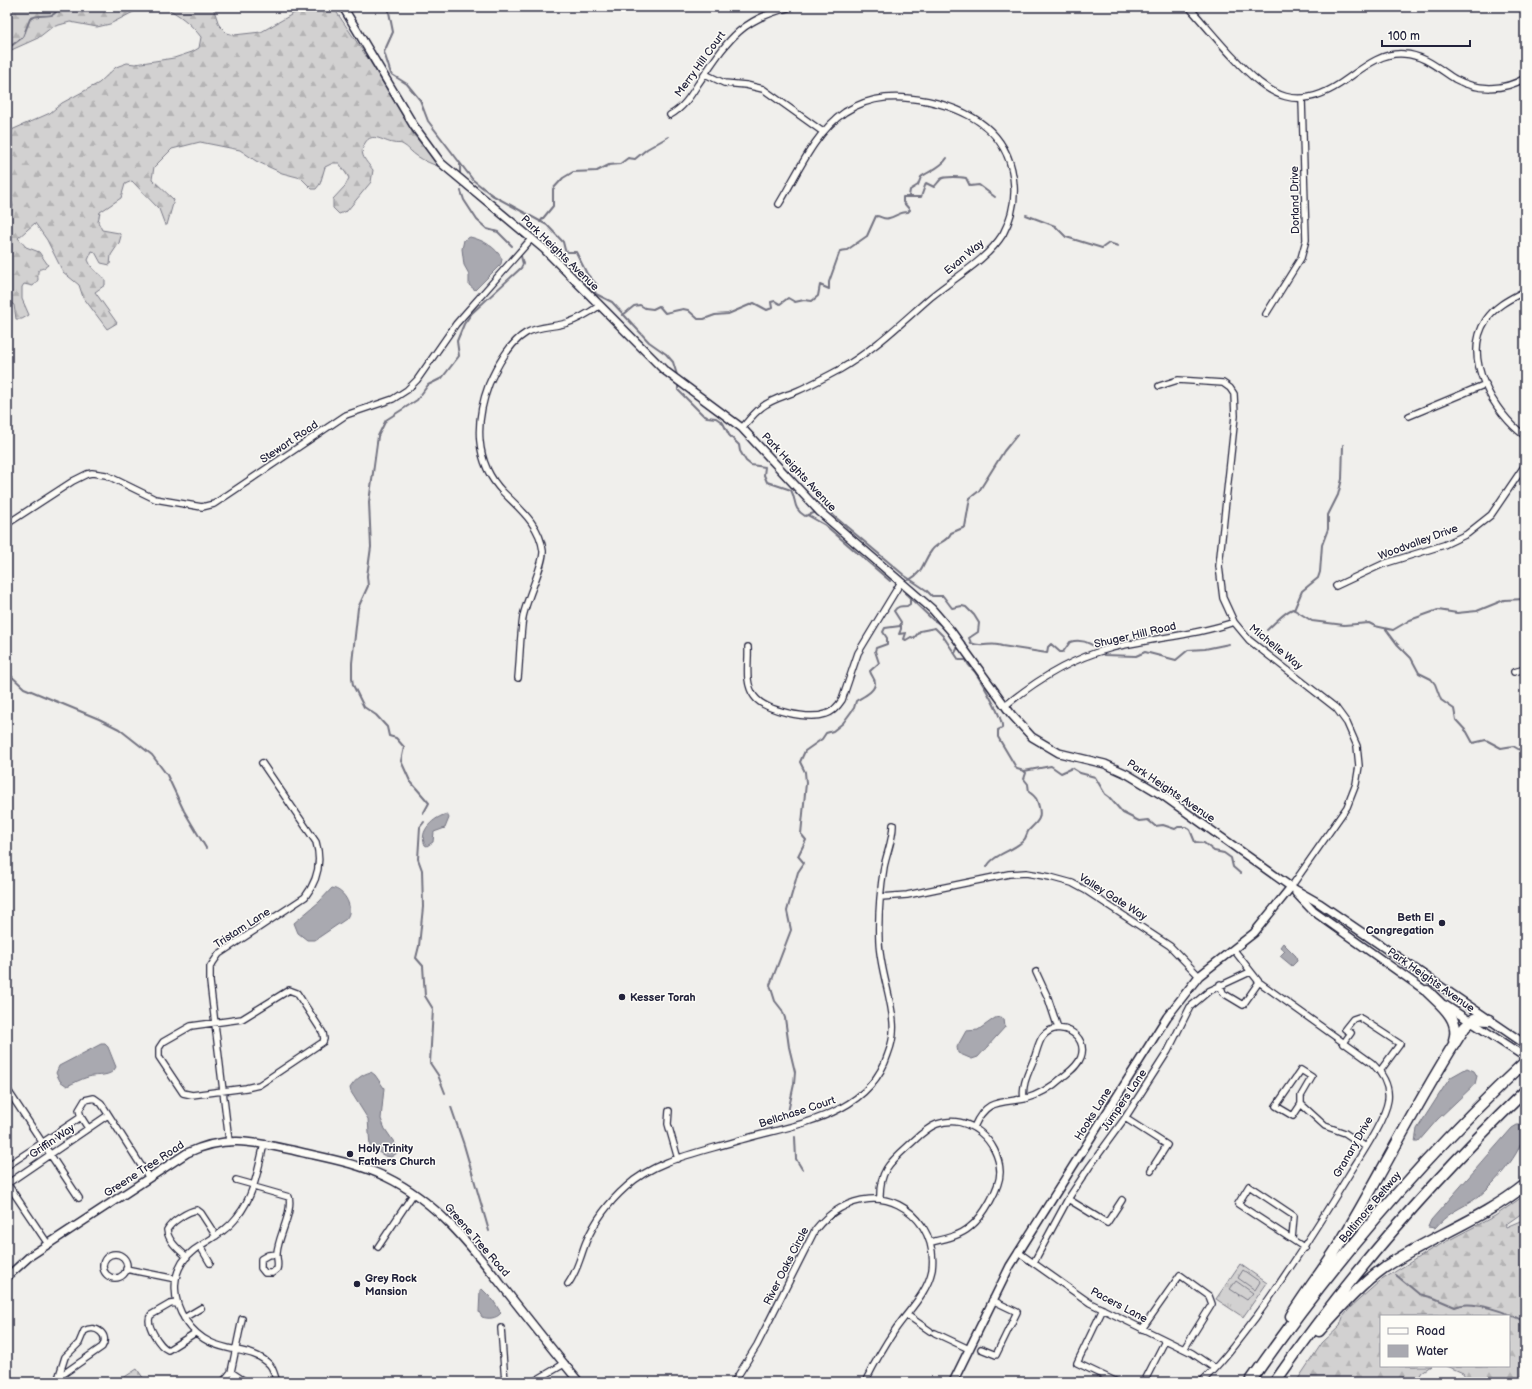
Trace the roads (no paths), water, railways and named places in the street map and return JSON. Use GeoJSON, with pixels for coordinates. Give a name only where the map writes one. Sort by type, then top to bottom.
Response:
{"type":"FeatureCollection","features":[{"type":"Feature","properties":{"kind":"highway"},"geometry":{"type":"LineString","coordinates":[[1427,991],[1453,1019],[1456,1034],[1452,1045]]}},
{"type":"Feature","properties":{"kind":"highway"},"geometry":{"type":"LineString","coordinates":[[1266,1359],[1303,1296],[1339,1246],[1452,1045],[1470,1022],[1479,1019],[1489,1020]]}},
{"type":"Feature","properties":{"kind":"highway","name":"Baltimore Beltway"},"geometry":{"type":"LineString","coordinates":[[1250,1382],[1340,1261],[1395,1195],[1465,1120],[1525,1062]]}},
{"type":"Feature","properties":{"kind":"highway"},"geometry":{"type":"LineString","coordinates":[[1275,1382],[1322,1317],[1405,1216],[1480,1134],[1525,1091]]}},
{"type":"Feature","properties":{"kind":"highway"},"geometry":{"type":"LineString","coordinates":[[1283,1371],[1343,1304],[1369,1280],[1403,1256],[1487,1210],[1525,1185]]}},
{"type":"Feature","properties":{"kind":"main road","name":"Park Heights Avenue"},"geometry":{"type":"LineString","coordinates":[[343,7],[414,126],[432,152],[453,174],[532,238],[664,370],[742,428],[820,512],[932,609],[951,630],[1005,706],[1022,726],[1045,746],[1059,753],[1105,764],[1127,774],[1162,795],[1290,887],[1319,903],[1525,1044]]}},
{"type":"Feature","properties":{"kind":"main road","name":"Park Heights Avenue"},"geometry":{"type":"LineString","coordinates":[[1290,887],[1313,911],[1470,1022],[1525,1057]]}},
{"type":"Feature","properties":{"kind":"main road","name":"Hooks Lane"},"geometry":{"type":"LineString","coordinates":[[954,1382],[992,1300],[1018,1252],[1167,1017],[1199,976],[1234,950],[1264,923],[1290,887]]}},
{"type":"Feature","properties":{"kind":"main road"},"geometry":{"type":"LineString","coordinates":[[1327,920],[1351,930],[1355,928],[1359,938],[1373,953]]}},
{"type":"Feature","properties":{"kind":"main road","name":"Greene Tree Road"},"geometry":{"type":"LineString","coordinates":[[7,1278],[30,1256],[196,1149],[229,1141],[244,1140],[356,1165],[385,1176],[414,1192],[436,1209],[459,1233],[579,1382]]}},
{"type":"Feature","properties":{"kind":"street","name":"Merry Hill Court"},"geometry":{"type":"LineString","coordinates":[[670,115],[687,101],[720,51],[734,34],[763,15],[791,7]]}},
{"type":"Feature","properties":{"kind":"street"},"geometry":{"type":"LineString","coordinates":[[1189,7],[1254,80],[1274,92],[1302,99],[1330,90],[1375,61],[1398,54],[1421,58],[1456,79],[1474,86],[1498,87],[1525,78]]}},
{"type":"Feature","properties":{"kind":"street"},"geometry":{"type":"LineString","coordinates":[[705,74],[724,83],[758,86],[823,132]]}},
{"type":"Feature","properties":{"kind":"street","name":"Evan Way"},"geometry":{"type":"LineString","coordinates":[[742,428],[766,404],[854,361],[884,340],[931,298],[990,250],[1004,232],[1012,210],[1013,175],[1011,164],[1001,144],[996,136],[980,121],[956,108],[906,97],[878,98],[855,106],[823,132],[779,204]]}},
{"type":"Feature","properties":{"kind":"street","name":"Dorland Drive"},"geometry":{"type":"LineString","coordinates":[[1266,314],[1302,258],[1306,240],[1302,99]]}},
{"type":"Feature","properties":{"kind":"street","name":"Stewart Road"},"geometry":{"type":"LineString","coordinates":[[7,524],[73,481],[92,473],[112,477],[155,499],[202,507],[214,504],[346,415],[393,399],[407,390],[417,380],[456,324],[532,238]]}},
{"type":"Feature","properties":{"kind":"street"},"geometry":{"type":"LineString","coordinates":[[1525,291],[1499,306],[1483,326],[1478,341],[1478,354],[1486,384],[1500,410],[1516,429],[1525,436]]}},
{"type":"Feature","properties":{"kind":"street"},"geometry":{"type":"LineString","coordinates":[[518,678],[523,618],[531,589],[541,564],[543,551],[540,538],[531,522],[494,480],[484,461],[479,438],[481,411],[491,381],[500,363],[517,340],[534,329],[578,319],[599,306]]}},
{"type":"Feature","properties":{"kind":"street","name":"Michelle Way"},"geometry":{"type":"LineString","coordinates":[[1159,386],[1178,380],[1224,383],[1234,394],[1235,416],[1219,566],[1223,598],[1234,622],[1248,640],[1332,704],[1347,723],[1357,746],[1358,777],[1351,800],[1290,887]]}},
{"type":"Feature","properties":{"kind":"street"},"geometry":{"type":"LineString","coordinates":[[1409,416],[1486,384]]}},
{"type":"Feature","properties":{"kind":"street","name":"Woodvalley Drive"},"geometry":{"type":"LineString","coordinates":[[1336,586],[1383,564],[1444,545],[1467,534],[1491,515],[1525,465]]}},
{"type":"Feature","properties":{"kind":"street"},"geometry":{"type":"LineString","coordinates":[[748,647],[748,684],[754,697],[768,708],[782,712],[818,716],[827,714],[838,706],[842,700],[861,647],[901,582]]}},
{"type":"Feature","properties":{"kind":"street","name":"Shuger Hill Road"},"geometry":{"type":"LineString","coordinates":[[1005,706],[1033,685],[1073,663],[1105,650],[1234,622]]}},
{"type":"Feature","properties":{"kind":"street"},"geometry":{"type":"LineString","coordinates":[[1514,672],[1525,669]]}},
{"type":"Feature","properties":{"kind":"street","name":"Tristam Lane"},"geometry":{"type":"LineString","coordinates":[[229,1141],[210,973],[215,958],[305,897],[313,885],[318,868],[318,850],[316,842],[262,763]]}},
{"type":"Feature","properties":{"kind":"street","name":"Bellchase Court"},"geometry":{"type":"LineString","coordinates":[[568,1284],[579,1267],[590,1233],[601,1215],[616,1196],[639,1176],[666,1162],[834,1113],[861,1096],[876,1080],[886,1060],[894,1031],[892,1012],[879,951],[884,865],[893,836],[893,825]]}},
{"type":"Feature","properties":{"kind":"street","name":"Valley Gate Way"},"geometry":{"type":"LineString","coordinates":[[881,897],[908,894],[1009,874],[1026,873],[1050,876],[1072,883],[1085,890],[1138,924],[1170,946],[1199,976]]}},
{"type":"Feature","properties":{"kind":"street","name":"Granary Drive"},"geometry":{"type":"LineString","coordinates":[[1201,1382],[1248,1326],[1305,1248],[1366,1146],[1388,1100],[1387,1087],[1380,1071],[1372,1063],[1343,1044],[1259,982],[1234,950]]}},
{"type":"Feature","properties":{"kind":"street"},"geometry":{"type":"LineString","coordinates":[[1036,972],[1048,998],[1058,1028]]}},
{"type":"Feature","properties":{"kind":"street","name":"Jumpers Lane"},"geometry":{"type":"LineString","coordinates":[[1034,1262],[1068,1199],[1125,1118],[1168,1051],[1190,1008],[1202,996],[1220,984],[1250,972]]}},
{"type":"Feature","properties":{"kind":"street"},"geometry":{"type":"LineString","coordinates":[[1220,984],[1223,993],[1242,1005],[1259,982]]}},
{"type":"Feature","properties":{"kind":"street"},"geometry":{"type":"LineString","coordinates":[[292,990],[297,993],[324,1036],[323,1042],[259,1084],[223,1091],[192,1095],[183,1093],[158,1053],[163,1042],[185,1028],[242,1019],[285,992],[292,990]]}},
{"type":"Feature","properties":{"kind":"street"},"geometry":{"type":"LineString","coordinates":[[1343,1044],[1351,1033],[1346,1029],[1353,1019],[1361,1018],[1400,1044],[1380,1071]]}},
{"type":"Feature","properties":{"kind":"street"},"geometry":{"type":"LineString","coordinates":[[974,1127],[983,1110],[992,1104],[1024,1099],[1036,1096],[1053,1086],[1075,1067],[1082,1056],[1082,1048],[1077,1036],[1070,1030],[1058,1028],[1046,1034],[1041,1041],[1023,1088],[1024,1099]]}},
{"type":"Feature","properties":{"kind":"street"},"geometry":{"type":"LineString","coordinates":[[1302,1104],[1293,1116],[1276,1106],[1301,1070],[1312,1077],[1301,1096],[1302,1104],[1325,1126],[1345,1133],[1366,1146]]}},
{"type":"Feature","properties":{"kind":"street"},"geometry":{"type":"LineString","coordinates":[[7,1089],[79,1198]]}},
{"type":"Feature","properties":{"kind":"street","name":"Griffin Way"},"geometry":{"type":"LineString","coordinates":[[88,1128],[80,1117],[80,1106],[85,1100],[90,1098],[98,1100],[149,1178]]}},
{"type":"Feature","properties":{"kind":"street"},"geometry":{"type":"LineString","coordinates":[[670,1111],[668,1124],[678,1159]]}},
{"type":"Feature","properties":{"kind":"street","name":"Griffin Way"},"geometry":{"type":"LineString","coordinates":[[7,1183],[108,1115]]}},
{"type":"Feature","properties":{"kind":"street","name":"Griffin Way"},"geometry":{"type":"LineString","coordinates":[[7,1166],[80,1117]]}},
{"type":"Feature","properties":{"kind":"street"},"geometry":{"type":"LineString","coordinates":[[1125,1118],[1167,1145],[1151,1170]]}},
{"type":"Feature","properties":{"kind":"street"},"geometry":{"type":"LineString","coordinates":[[880,1199],[880,1182],[886,1168],[897,1156],[927,1130],[938,1124],[951,1121],[974,1127],[985,1136],[994,1148],[1000,1172],[997,1187],[979,1218],[970,1228],[954,1236],[931,1242]]}},
{"type":"Feature","properties":{"kind":"street"},"geometry":{"type":"LineString","coordinates":[[264,1144],[254,1186],[247,1203],[236,1219],[187,1257],[179,1269],[176,1279],[177,1303],[184,1318],[195,1333],[209,1343],[262,1360],[270,1366],[277,1382]]}},
{"type":"Feature","properties":{"kind":"street"},"geometry":{"type":"LineString","coordinates":[[236,1180],[289,1197],[290,1201],[277,1254]]}},
{"type":"Feature","properties":{"kind":"street"},"geometry":{"type":"LineString","coordinates":[[7,1183],[48,1244]]}},
{"type":"Feature","properties":{"kind":"street"},"geometry":{"type":"LineString","coordinates":[[1292,1239],[1294,1216],[1249,1186],[1238,1204],[1305,1248]]}},
{"type":"Feature","properties":{"kind":"street"},"geometry":{"type":"LineString","coordinates":[[378,1247],[414,1192]]}},
{"type":"Feature","properties":{"kind":"street","name":"River Oaks Circle"},"geometry":{"type":"LineString","coordinates":[[734,1382],[757,1345],[810,1239],[820,1223],[834,1211],[847,1204],[864,1199],[880,1199],[893,1202],[912,1214],[926,1231],[931,1242],[932,1262],[930,1277],[921,1296],[886,1343],[865,1382]]}},
{"type":"Feature","properties":{"kind":"street"},"geometry":{"type":"LineString","coordinates":[[1068,1199],[1107,1223],[1122,1200]]}},
{"type":"Feature","properties":{"kind":"street"},"geometry":{"type":"LineString","coordinates":[[187,1257],[175,1246],[168,1235],[167,1230],[171,1225],[192,1211],[197,1210],[201,1213],[216,1236]]}},
{"type":"Feature","properties":{"kind":"street"},"geometry":{"type":"LineString","coordinates":[[200,1246],[210,1264]]}},
{"type":"Feature","properties":{"kind":"street","name":"Pacers Lane"},"geometry":{"type":"LineString","coordinates":[[1018,1252],[1034,1262],[1077,1295],[1165,1341],[1184,1349],[1214,1368]]}},
{"type":"Feature","properties":{"kind":"street"},"geometry":{"type":"LineString","coordinates":[[117,1254],[124,1259],[126,1269],[120,1277],[113,1278],[107,1276],[102,1268],[103,1262],[106,1257],[117,1254]]}},
{"type":"Feature","properties":{"kind":"street"},"geometry":{"type":"LineString","coordinates":[[126,1269],[176,1279]]}},
{"type":"Feature","properties":{"kind":"street"},"geometry":{"type":"LineString","coordinates":[[1142,1329],[1180,1274],[1209,1296],[1212,1304],[1184,1349]]}},
{"type":"Feature","properties":{"kind":"street"},"geometry":{"type":"LineString","coordinates":[[981,1349],[996,1355],[1017,1312],[992,1300]]}},
{"type":"Feature","properties":{"kind":"street"},"geometry":{"type":"LineString","coordinates":[[177,1303],[170,1304],[151,1315],[148,1324],[163,1347],[168,1350],[195,1333]]}},
{"type":"Feature","properties":{"kind":"street"},"geometry":{"type":"LineString","coordinates":[[184,1318],[201,1308]]}},
{"type":"Feature","properties":{"kind":"street"},"geometry":{"type":"LineString","coordinates":[[1103,1309],[1076,1363],[1117,1382]]}},
{"type":"Feature","properties":{"kind":"street"},"geometry":{"type":"LineString","coordinates":[[907,1315],[933,1332],[969,1349]]}},
{"type":"Feature","properties":{"kind":"street"},"geometry":{"type":"LineString","coordinates":[[224,1382],[231,1372],[242,1319]]}},
{"type":"Feature","properties":{"kind":"street"},"geometry":{"type":"LineString","coordinates":[[93,1328],[100,1330],[104,1338],[102,1348],[58,1379],[65,1358],[79,1343],[84,1331],[93,1328]]}},
{"type":"Feature","properties":{"kind":"street"},"geometry":{"type":"LineString","coordinates":[[501,1328],[506,1382]]}},
{"type":"Feature","properties":{"kind":"street"},"geometry":{"type":"LineString","coordinates":[[1144,1382],[1165,1341]]}},
{"type":"Feature","properties":{"kind":"street"},"geometry":{"type":"LineString","coordinates":[[533,1382],[564,1364]]}},
{"type":"Feature","properties":{"kind":"street"},"geometry":{"type":"LineString","coordinates":[[231,1372],[246,1382]]}},
{"type":"Feature","properties":{"kind":"water"},"geometry":{"type":"Polygon","coordinates":[[[470,237],[489,245],[502,259],[501,264],[475,290],[469,285],[469,274],[464,265],[462,249],[464,240],[470,237]]]}},
{"type":"Feature","properties":{"kind":"water"},"geometry":{"type":"Polygon","coordinates":[[[447,814],[449,818],[445,828],[434,832],[433,842],[427,846],[425,845],[423,840],[425,830],[428,825],[437,818],[447,814]]]}},
{"type":"Feature","properties":{"kind":"water"},"geometry":{"type":"Polygon","coordinates":[[[332,888],[337,889],[345,896],[349,905],[349,915],[346,919],[315,940],[307,940],[298,933],[294,923],[319,902],[332,888]]]}},
{"type":"Feature","properties":{"kind":"water"},"geometry":{"type":"Polygon","coordinates":[[[1283,943],[1296,956],[1297,961],[1292,966],[1280,956],[1285,951],[1280,947],[1283,943]]]}},
{"type":"Feature","properties":{"kind":"water"},"geometry":{"type":"Polygon","coordinates":[[[1000,1017],[1004,1019],[1005,1027],[978,1057],[972,1059],[958,1053],[957,1047],[966,1031],[978,1030],[995,1018],[1000,1017]]]}},
{"type":"Feature","properties":{"kind":"water"},"geometry":{"type":"Polygon","coordinates":[[[101,1044],[105,1044],[108,1047],[116,1067],[111,1073],[85,1078],[67,1086],[60,1081],[56,1073],[59,1066],[101,1044]]]}},
{"type":"Feature","properties":{"kind":"water"},"geometry":{"type":"Polygon","coordinates":[[[1467,1068],[1474,1071],[1477,1076],[1475,1084],[1437,1120],[1418,1142],[1415,1142],[1417,1129],[1451,1077],[1467,1068]]]}},
{"type":"Feature","properties":{"kind":"water"},"geometry":{"type":"Polygon","coordinates":[[[371,1072],[375,1075],[384,1088],[381,1119],[385,1129],[398,1148],[397,1153],[391,1157],[385,1156],[370,1147],[368,1119],[350,1088],[359,1078],[371,1072]]]}},
{"type":"Feature","properties":{"kind":"water"},"geometry":{"type":"Polygon","coordinates":[[[1517,1125],[1522,1125],[1524,1133],[1521,1143],[1509,1164],[1501,1174],[1478,1197],[1441,1221],[1435,1228],[1428,1227],[1431,1220],[1512,1128],[1517,1125]]]}},
{"type":"Feature","properties":{"kind":"water"},"geometry":{"type":"Polygon","coordinates":[[[482,1289],[493,1300],[501,1313],[497,1316],[492,1318],[484,1318],[479,1312],[480,1290],[482,1289]]]}},
{"type":"Feature","properties":{"kind":"waterway"},"geometry":{"type":"LineString","coordinates":[[7,49],[23,37],[30,19],[38,16],[54,14],[58,7]]}},
{"type":"Feature","properties":{"kind":"waterway"},"geometry":{"type":"LineString","coordinates":[[388,7],[393,32],[384,52],[391,74],[407,84],[420,100],[428,121],[473,180],[492,195],[547,225],[563,242],[565,250],[568,252],[576,252],[587,274],[597,285],[594,290],[596,294],[612,302],[649,342],[666,354],[673,362],[677,375]]}},
{"type":"Feature","properties":{"kind":"waterway"},"geometry":{"type":"LineString","coordinates":[[540,222],[553,206],[553,189],[563,178],[573,172],[597,171],[609,165],[620,164],[628,158],[635,159],[647,149],[668,137]]}},
{"type":"Feature","properties":{"kind":"waterway"},"geometry":{"type":"LineString","coordinates":[[909,196],[910,190],[918,185],[921,177],[938,167],[947,158]]}},
{"type":"Feature","properties":{"kind":"waterway"},"geometry":{"type":"LineString","coordinates":[[460,164],[460,173]]}},
{"type":"Feature","properties":{"kind":"waterway"},"geometry":{"type":"LineString","coordinates":[[623,315],[634,306],[640,305],[645,308],[653,309],[659,306],[665,313],[683,309],[688,310],[698,319],[704,319],[715,315],[728,314],[754,303],[767,310],[772,308],[771,302],[775,301],[780,304],[788,298],[795,302],[804,300],[812,301],[818,296],[820,285],[829,289],[829,282],[840,251],[847,250],[867,236],[876,216],[887,218],[900,213],[908,212],[910,210],[903,202],[903,197],[921,197],[926,183],[934,187],[941,179],[945,177],[966,178],[970,186],[979,185],[995,197]]}},
{"type":"Feature","properties":{"kind":"waterway"},"geometry":{"type":"LineString","coordinates":[[461,191],[464,200],[477,220],[487,229],[498,232],[512,246]]}},
{"type":"Feature","properties":{"kind":"waterway"},"geometry":{"type":"LineString","coordinates":[[1026,215],[1055,226],[1066,237],[1102,248],[1109,243],[1118,246]]}},
{"type":"Feature","properties":{"kind":"waterway"},"geometry":{"type":"LineString","coordinates":[[423,814],[429,803],[410,781],[401,761],[404,747],[396,738],[389,736],[387,727],[376,715],[364,707],[353,685],[352,678],[352,663],[358,608],[368,586],[367,576],[371,547],[369,502],[378,436],[386,420],[417,400],[428,385],[442,378],[459,356],[457,341],[464,324],[472,313],[521,268],[523,264],[521,256]]}},
{"type":"Feature","properties":{"kind":"waterway"},"geometry":{"type":"LineString","coordinates":[[678,386],[678,390],[703,415],[716,418],[723,423],[729,435],[739,445],[740,451],[746,461],[751,465],[765,467],[764,475],[767,482],[791,490],[796,507],[805,516],[814,513]]}},
{"type":"Feature","properties":{"kind":"waterway"},"geometry":{"type":"LineString","coordinates":[[909,580],[921,570],[934,547],[947,538],[951,533],[965,527],[970,498],[979,491],[1004,451],[1017,435]]}},
{"type":"Feature","properties":{"kind":"waterway"},"geometry":{"type":"LineString","coordinates":[[1294,610],[1302,591],[1318,578],[1320,572],[1322,545],[1328,529],[1328,515],[1338,495],[1342,479],[1343,445]]}},
{"type":"Feature","properties":{"kind":"waterway"},"geometry":{"type":"LineString","coordinates":[[820,506],[827,506],[834,516],[905,576],[926,590],[932,596],[943,596],[952,608],[962,606],[966,607],[979,623],[978,632],[969,638],[971,643],[975,645],[994,644],[1047,653],[1048,647],[1051,644],[1060,652],[1063,652],[1070,642],[1080,641],[1093,645],[1104,655],[1136,656],[1145,652],[1176,660],[1188,650],[1205,649],[1229,644]]}},
{"type":"Feature","properties":{"kind":"waterway"},"geometry":{"type":"LineString","coordinates":[[809,516],[825,525],[890,581]]}},
{"type":"Feature","properties":{"kind":"waterway"},"geometry":{"type":"LineString","coordinates":[[905,593],[947,632],[958,647],[955,653]]}},
{"type":"Feature","properties":{"kind":"waterway"},"geometry":{"type":"LineString","coordinates":[[788,1112],[795,1072],[789,1047],[785,1018],[782,1010],[775,1001],[770,985],[791,930],[787,911],[798,872],[804,863],[798,856],[806,840],[801,834],[806,783],[805,772],[800,762],[805,751],[822,739],[826,733],[833,731],[843,723],[854,708],[856,701],[868,694],[873,689],[875,681],[870,671],[879,663],[875,651],[876,648],[887,644],[887,638],[883,632],[885,628],[900,626],[901,622],[894,611],[898,607],[907,606],[910,604],[910,599]]}},
{"type":"Feature","properties":{"kind":"waterway"},"geometry":{"type":"LineString","coordinates":[[1267,630],[1283,615],[1293,609],[1312,621],[1344,625],[1369,623],[1393,630],[1410,620],[1438,610],[1457,613],[1477,611],[1504,600],[1525,599]]}},
{"type":"Feature","properties":{"kind":"waterway"},"geometry":{"type":"LineString","coordinates":[[901,625],[899,634],[906,633],[904,639],[906,640],[911,637],[914,638],[920,631],[935,628],[943,636],[959,660],[966,660],[987,691],[996,709],[1002,723],[1002,728],[998,730],[998,737],[1017,769],[1024,771],[1051,766],[1061,773],[1072,768],[1080,773],[1095,777],[1105,794],[1123,813],[1139,821],[1148,820],[1155,826],[1163,825],[1175,829],[1178,827],[1186,827],[1190,830],[1195,842],[1204,843],[1214,851],[1224,853],[1231,858],[1233,867],[1241,874]]}},
{"type":"Feature","properties":{"kind":"waterway"},"geometry":{"type":"LineString","coordinates":[[1385,628],[1397,644],[1411,658],[1419,673],[1431,679],[1435,684],[1441,700],[1454,709],[1456,720],[1467,732],[1473,743],[1486,740],[1501,748],[1513,746],[1525,753]]}},
{"type":"Feature","properties":{"kind":"waterway"},"geometry":{"type":"LineString","coordinates":[[7,672],[24,688],[99,719],[119,729],[152,755],[167,775],[184,811],[206,848]]}},
{"type":"Feature","properties":{"kind":"waterway"},"geometry":{"type":"LineString","coordinates":[[987,867],[993,859],[1014,848],[1024,840],[1028,831],[1040,815],[1038,802],[1029,792],[1028,784],[1024,779],[1026,773],[1024,771]]}},
{"type":"Feature","properties":{"kind":"waterway"},"geometry":{"type":"LineString","coordinates":[[424,822],[420,827],[418,859],[422,870],[423,907],[419,946],[416,958],[423,966],[425,996],[433,1009],[430,1063],[438,1075],[445,1093]]}},
{"type":"Feature","properties":{"kind":"waterway"},"geometry":{"type":"LineString","coordinates":[[451,1107],[464,1145],[489,1231]]}},
{"type":"Feature","properties":{"kind":"waterway"},"geometry":{"type":"LineString","coordinates":[[795,1137],[796,1159],[802,1169]]}},
{"type":"Feature","properties":{"kind":"waterway"},"geometry":{"type":"LineString","coordinates":[[1396,1275],[1419,1294],[1434,1298],[1455,1307],[1471,1305],[1490,1308],[1525,1322]]}},
{"type":"Feature","properties":{"kind":"place","name":"Beth El Congregation"},"geometry":{"type":"Point","coordinates":[1442,923]}},
{"type":"Feature","properties":{"kind":"place","name":"Kesser Torah"},"geometry":{"type":"Point","coordinates":[622,997]}},
{"type":"Feature","properties":{"kind":"place","name":"Holy Trinity Fathers Church"},"geometry":{"type":"Point","coordinates":[350,1154]}},
{"type":"Feature","properties":{"kind":"place","name":"Grey Rock Mansion"},"geometry":{"type":"Point","coordinates":[357,1284]}}]}
